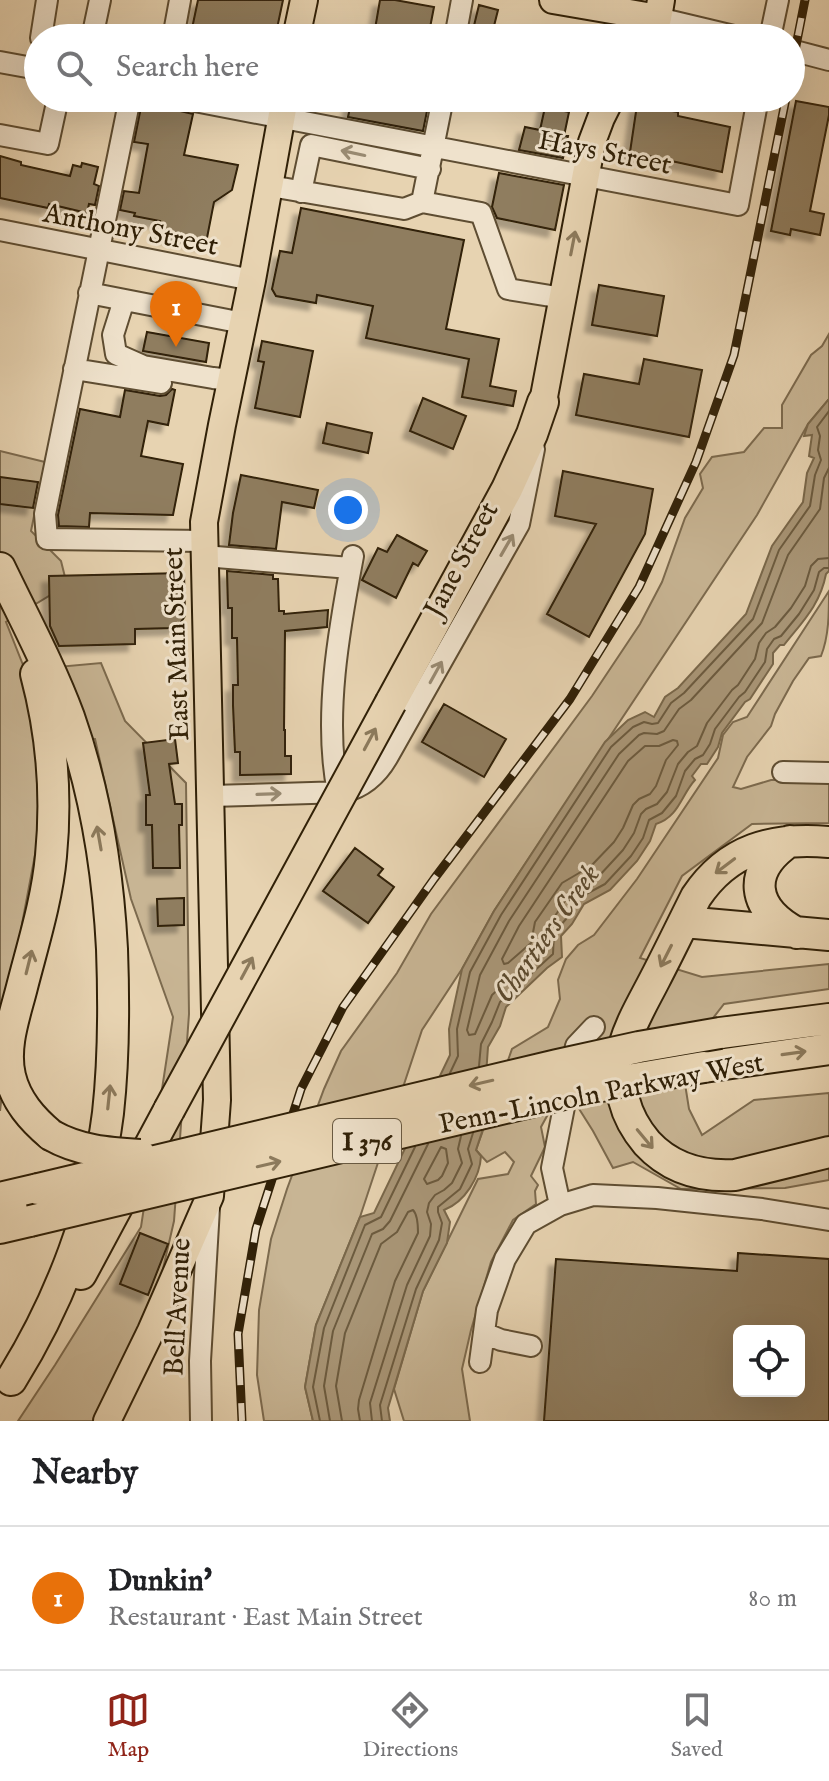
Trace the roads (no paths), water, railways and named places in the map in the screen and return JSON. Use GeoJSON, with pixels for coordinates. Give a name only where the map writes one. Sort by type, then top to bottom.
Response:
{"type":"FeatureCollection","features":[{"type":"Feature","properties":{"kind":"highway"},"geometry":{"type":"LineString","coordinates":[[5,1388],[71,1292],[507,489],[543,402]]}},
{"type":"Feature","properties":{"kind":"highway"},"geometry":{"type":"LineString","coordinates":[[0,568],[55,682],[91,794],[108,896],[113,1004],[108,1114],[94,1183],[73,1255],[58,1292],[34,1341],[5,1388]]}},
{"type":"Feature","properties":{"kind":"highway"},"geometry":{"type":"LineString","coordinates":[[15,600],[47,723],[54,804],[51,858],[45,891],[11,1032],[8,1060],[14,1089],[20,1102],[40,1125],[63,1142],[91,1151],[169,1157]]}},
{"type":"Feature","properties":{"kind":"highway"},"geometry":{"type":"LineString","coordinates":[[790,841],[768,859],[760,886],[767,909],[785,927],[797,933]]}},
{"type":"Feature","properties":{"kind":"highway"},"geometry":{"type":"LineString","coordinates":[[829,842],[790,841],[755,848],[726,863],[704,884],[623,1047],[619,1076],[626,1107],[640,1135],[661,1156],[688,1170],[719,1176],[751,1172],[829,1152]]}},
{"type":"Feature","properties":{"kind":"highway"},"geometry":{"type":"LineString","coordinates":[[684,922],[829,935]]}},
{"type":"Feature","properties":{"kind":"highway","name":"Penn-Lincoln Parkway West"},"geometry":{"type":"LineString","coordinates":[[0,1198],[639,1047],[829,1019]]}},
{"type":"Feature","properties":{"kind":"highway","name":"Penn-Lincoln Parkway West"},"geometry":{"type":"LineString","coordinates":[[0,1228],[564,1094],[704,1067],[829,1049]]}},
{"type":"Feature","properties":{"kind":"main road"},"geometry":{"type":"LineString","coordinates":[[299,24],[304,0]]}},
{"type":"Feature","properties":{"kind":"main road"},"geometry":{"type":"LineString","coordinates":[[553,0],[653,14]]}},
{"type":"Feature","properties":{"kind":"main road","name":"East Main Street"},"geometry":{"type":"LineString","coordinates":[[107,1421],[151,1331],[210,1196],[217,1100],[204,549],[207,507],[282,112]]}},
{"type":"Feature","properties":{"kind":"main road","name":"Jane Street"},"geometry":{"type":"LineString","coordinates":[[543,402],[592,142],[604,112]]}},
{"type":"Feature","properties":{"kind":"street"},"geometry":{"type":"LineString","coordinates":[[43,24],[47,0]]}},
{"type":"Feature","properties":{"kind":"street"},"geometry":{"type":"LineString","coordinates":[[95,24],[100,0]]}},
{"type":"Feature","properties":{"kind":"street"},"geometry":{"type":"LineString","coordinates":[[176,24],[180,0]]}},
{"type":"Feature","properties":{"kind":"street"},"geometry":{"type":"LineString","coordinates":[[458,24],[462,0]]}},
{"type":"Feature","properties":{"kind":"street"},"geometry":{"type":"LineString","coordinates":[[773,24],[778,0]]}},
{"type":"Feature","properties":{"kind":"street"},"geometry":{"type":"LineString","coordinates":[[653,14],[690,24]]}},
{"type":"Feature","properties":{"kind":"street"},"geometry":{"type":"LineString","coordinates":[[805,54],[829,60]]}},
{"type":"Feature","properties":{"kind":"street"},"geometry":{"type":"LineString","coordinates":[[0,62],[24,64]]}},
{"type":"Feature","properties":{"kind":"street"},"geometry":{"type":"LineString","coordinates":[[0,135],[48,144],[55,112]]}},
{"type":"Feature","properties":{"kind":"street"},"geometry":{"type":"LineString","coordinates":[[127,112],[45,514],[47,539],[351,562],[335,668],[333,766],[338,792]]}},
{"type":"Feature","properties":{"kind":"street","name":"Hays Street"},"geometry":{"type":"LineString","coordinates":[[299,112],[434,146],[738,205],[755,112]]}},
{"type":"Feature","properties":{"kind":"street"},"geometry":{"type":"LineString","coordinates":[[422,202],[440,112]]}},
{"type":"Feature","properties":{"kind":"street"},"geometry":{"type":"LineString","coordinates":[[301,192],[311,145],[430,169]]}},
{"type":"Feature","properties":{"kind":"street"},"geometry":{"type":"LineString","coordinates":[[270,186],[404,209],[422,202],[481,213],[508,289],[563,298]]}},
{"type":"Feature","properties":{"kind":"street","name":"Anthony Street"},"geometry":{"type":"LineString","coordinates":[[0,230],[252,280]]}},
{"type":"Feature","properties":{"kind":"street"},"geometry":{"type":"LineString","coordinates":[[89,293],[243,323]]}},
{"type":"Feature","properties":{"kind":"street"},"geometry":{"type":"LineString","coordinates":[[124,300],[113,335],[116,354],[143,366],[213,378],[230,386]]}},
{"type":"Feature","properties":{"kind":"street"},"geometry":{"type":"LineString","coordinates":[[74,369],[230,386]]}},
{"type":"Feature","properties":{"kind":"street","name":"Jane Street"},"geometry":{"type":"LineString","coordinates":[[211,796],[338,792],[364,784],[383,765],[519,524],[543,402]]}},
{"type":"Feature","properties":{"kind":"street"},"geometry":{"type":"LineString","coordinates":[[783,772],[829,773]]}},
{"type":"Feature","properties":{"kind":"street"},"geometry":{"type":"LineString","coordinates":[[560,1205],[552,1168],[576,1046],[594,1027]]}},
{"type":"Feature","properties":{"kind":"street"},"geometry":{"type":"LineString","coordinates":[[480,1362],[487,1310],[505,1259],[526,1224],[560,1205],[593,1195],[657,1198],[762,1209],[829,1220]]}},
{"type":"Feature","properties":{"kind":"street","name":"Bell Avenue"},"geometry":{"type":"LineString","coordinates":[[201,1421],[200,1361],[210,1196]]}},
{"type":"Feature","properties":{"kind":"street"},"geometry":{"type":"LineString","coordinates":[[484,1333],[531,1346]]}},
{"type":"Feature","properties":{"kind":"water","name":"Chartiers Creek"},"geometry":{"type":"Polygon","coordinates":[[[829,399],[829,571],[815,604],[784,645],[773,653],[773,664],[722,733],[718,747],[707,764],[701,764],[692,776],[695,780],[675,811],[656,824],[650,841],[637,861],[610,890],[584,904],[561,936],[562,957],[506,1007],[488,1047],[482,1132],[476,1150],[481,1156],[478,1172],[465,1195],[444,1210],[450,1222],[447,1243],[423,1291],[388,1408],[390,1421],[313,1421],[305,1387],[316,1325],[360,1217],[374,1213],[450,1055],[449,1029],[462,969],[494,911],[605,742],[628,720],[645,712],[654,717],[665,697],[678,688],[746,614],[772,546],[803,502],[807,473],[814,458],[809,456],[812,435],[804,436],[808,424],[829,399]]]}},
{"type":"Feature","properties":{"kind":"railway"},"geometry":{"type":"LineString","coordinates":[[800,24],[805,0]]}},
{"type":"Feature","properties":{"kind":"railway"},"geometry":{"type":"LineString","coordinates":[[242,1421],[238,1334],[256,1229],[301,1089],[343,1007],[434,879],[570,699],[639,587],[696,462],[734,355],[783,112]]}},
{"type":"Feature","properties":{"kind":"place","name":"Dunkin'"},"geometry":{"type":"Point","coordinates":[176,347]}}]}
